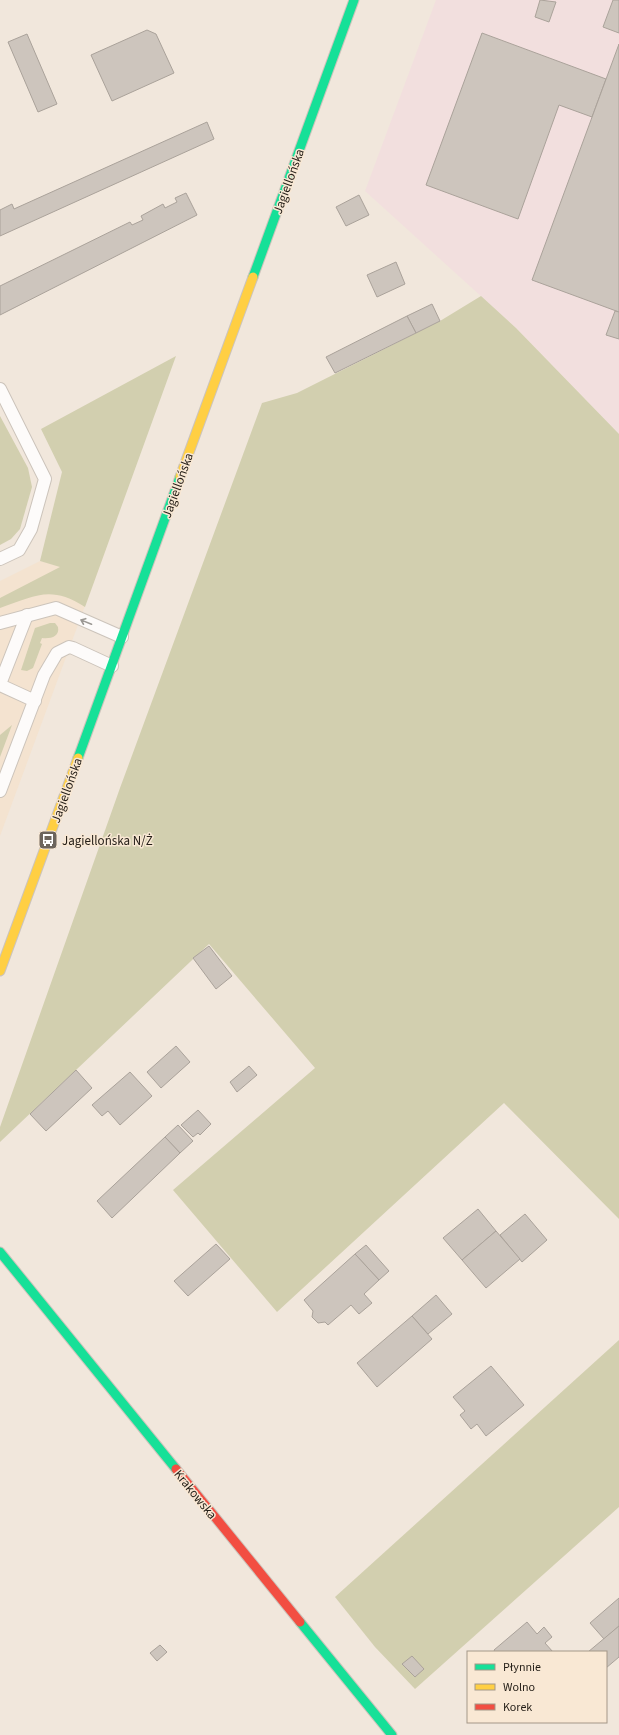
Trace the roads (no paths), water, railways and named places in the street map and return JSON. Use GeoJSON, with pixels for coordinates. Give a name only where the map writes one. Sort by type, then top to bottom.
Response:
{"type":"FeatureCollection","features":[{"type":"Feature","properties":{"kind":"street","name":"Jagiellońska"},"geometry":{"type":"LineString","coordinates":[[0,971],[354,0]]}},
{"type":"Feature","properties":{"kind":"street","name":"Krakowska"},"geometry":{"type":"LineString","coordinates":[[0,1252],[392,1735]]}},
{"type":"Feature","properties":{"kind":"lane"},"geometry":{"type":"LineString","coordinates":[[0,389],[46,478],[31,529],[19,550],[0,560]]}},
{"type":"Feature","properties":{"kind":"lane"},"geometry":{"type":"LineString","coordinates":[[0,623],[56,608],[122,637]]}},
{"type":"Feature","properties":{"kind":"lane"},"geometry":{"type":"LineString","coordinates":[[27,615],[0,685],[35,701]]}},
{"type":"Feature","properties":{"kind":"lane"},"geometry":{"type":"LineString","coordinates":[[0,791],[44,675],[57,653],[70,647],[112,666]]}},
{"type":"Feature","properties":{"kind":"place","name":"Jagiellońska N/Ż"},"geometry":{"type":"Point","coordinates":[48,840]}}]}
